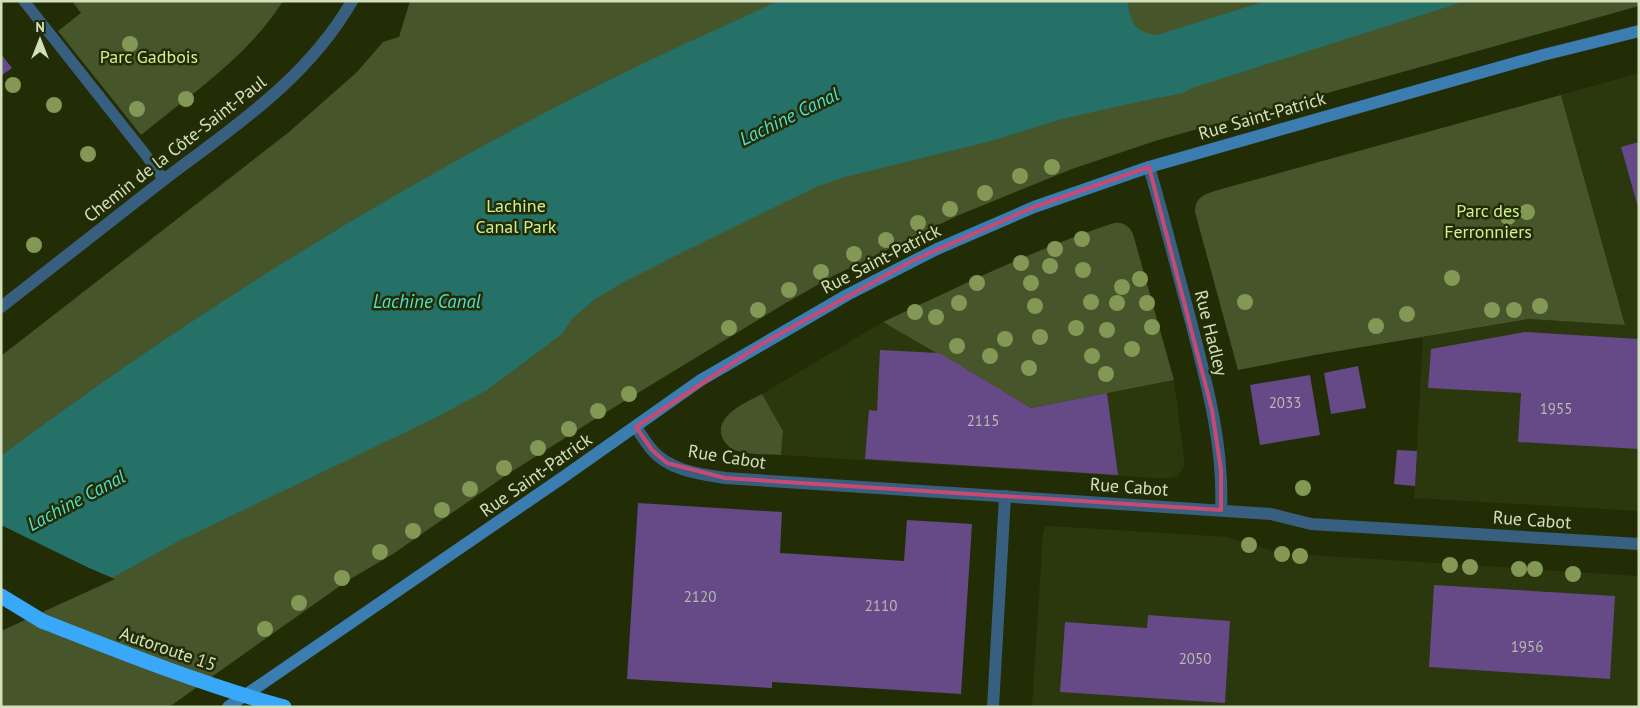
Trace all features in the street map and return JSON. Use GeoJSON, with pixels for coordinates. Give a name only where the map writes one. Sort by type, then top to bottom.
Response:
{"type":"FeatureCollection","features":[{"type":"Feature","properties":{"kind":"highway"},"geometry":{"type":"LineString","coordinates":[[1,596],[42,621]]}},
{"type":"Feature","properties":{"kind":"highway"},"geometry":{"type":"LineString","coordinates":[[1,604],[42,621]]}},
{"type":"Feature","properties":{"kind":"highway","name":"Autoroute 15"},"geometry":{"type":"LineString","coordinates":[[42,621],[161,667],[284,707]]}},
{"type":"Feature","properties":{"kind":"main road","name":"Rue Saint-Patrick"},"geometry":{"type":"LineString","coordinates":[[228,707],[702,380],[897,268],[1034,207],[1150,166],[1535,57],[1639,31]]}},
{"type":"Feature","properties":{"kind":"street","name":"Chemin de la Côte-Saint-Paul"},"geometry":{"type":"LineString","coordinates":[[1,307],[263,104],[289,81],[324,43],[342,19],[352,1]]}},
{"type":"Feature","properties":{"kind":"street","name":"Rue Hadley"},"geometry":{"type":"LineString","coordinates":[[1150,166],[1212,410],[1221,470],[1221,510]]}},
{"type":"Feature","properties":{"kind":"street","name":"Rue Cabot"},"geometry":{"type":"LineString","coordinates":[[636,427],[652,450],[667,463],[710,476],[740,480],[1221,510],[1271,514],[1311,524],[1639,544]]}},
{"type":"Feature","properties":{"kind":"street"},"geometry":{"type":"LineString","coordinates":[[993,707],[1005,496]]}},
{"type":"Feature","properties":{"kind":"lane"},"geometry":{"type":"LineString","coordinates":[[24,1],[164,180]]}},
{"type":"Feature","properties":{"kind":"highlighted area"},"geometry":{"type":"Polygon","coordinates":[[[1149,167],[1212,410],[1221,470],[1221,510],[725,478],[667,463],[652,450],[636,427],[760,345],[912,261],[1034,207],[1149,167]]]}},
{"type":"Feature","properties":{"kind":"shaded area"},"geometry":{"type":"Polygon","coordinates":[[[1639,73],[1639,511],[1414,498],[1423,337],[1529,319],[1625,324],[1561,95],[1639,73]]]}},
{"type":"Feature","properties":{"kind":"shaded area"},"geometry":{"type":"Polygon","coordinates":[[[883,322],[1031,407],[1174,380],[1185,466],[1177,476],[1172,478],[1154,478],[781,455],[783,431],[762,394],[883,322]]]}},
{"type":"Feature","properties":{"kind":"shaded area"},"geometry":{"type":"Polygon","coordinates":[[[1045,527],[1228,537],[1275,552],[1294,554],[1639,576],[1639,707],[1032,707],[1043,533],[1045,527]]]}},
{"type":"Feature","properties":{"kind":"green space","name":"Parc Gadbois"},"geometry":{"type":"Polygon","coordinates":[[[72,1],[283,1],[253,40],[218,74],[141,135],[58,31],[81,13],[72,1]]]}},
{"type":"Feature","properties":{"kind":"green space","name":"Lachine Canal Park"},"geometry":{"type":"Polygon","coordinates":[[[410,1],[1639,1],[1639,6],[1155,141],[1072,169],[959,215],[835,275],[595,419],[505,476],[393,554],[347,581],[169,707],[1,707],[1,356],[289,132],[357,72],[383,42],[399,37],[410,1]]]}},
{"type":"Feature","properties":{"kind":"green space","name":"Parc des Ferronniers"},"geometry":{"type":"Polygon","coordinates":[[[1561,95],[1625,325],[1529,319],[1238,370],[1195,212],[1195,207],[1202,197],[1218,190],[1561,95]]]}},
{"type":"Feature","properties":{"kind":"green space"},"geometry":{"type":"Polygon","coordinates":[[[1114,223],[1126,225],[1133,234],[1174,380],[1031,408],[883,322],[1026,257],[1114,223]]]}},
{"type":"Feature","properties":{"kind":"green space"},"geometry":{"type":"Polygon","coordinates":[[[762,394],[783,431],[781,455],[743,452],[729,447],[723,439],[722,423],[727,417],[740,406],[762,394]]]}},
{"type":"Feature","properties":{"kind":"water","name":"Lachine Canal"},"geometry":{"type":"Polygon","coordinates":[[[779,1],[1128,1],[1130,15],[1135,25],[1144,32],[1157,35],[1266,1],[1466,1],[1192,88],[1184,93],[1062,119],[991,141],[841,178],[816,187],[683,252],[595,299],[572,319],[562,334],[487,390],[437,417],[177,542],[112,578],[1,628],[1,456],[66,408],[200,316],[268,272],[408,188],[578,96],[663,54],[779,1]]]}},
{"type":"Feature","properties":{"kind":"pier"},"geometry":{"type":"Polygon","coordinates":[[[1,525],[89,568],[115,579],[1,631],[1,525]]]}},
{"type":"Feature","properties":{"kind":"building"},"geometry":{"type":"Polygon","coordinates":[[[1,54],[12,68],[1,76],[1,54]]]}},
{"type":"Feature","properties":{"kind":"building"},"geometry":{"type":"Polygon","coordinates":[[[1639,142],[1639,207],[1638,207],[1621,147],[1639,142]]]}},
{"type":"Feature","properties":{"kind":"building"},"geometry":{"type":"Polygon","coordinates":[[[1525,332],[1639,339],[1639,449],[1518,442],[1521,393],[1428,388],[1431,349],[1525,332]]]}},
{"type":"Feature","properties":{"kind":"building"},"geometry":{"type":"Polygon","coordinates":[[[880,350],[939,353],[1031,408],[1107,393],[1118,475],[865,459],[869,410],[877,411],[880,350]]]}},
{"type":"Feature","properties":{"kind":"building"},"geometry":{"type":"Polygon","coordinates":[[[1358,366],[1366,408],[1331,414],[1324,373],[1358,366]]]}},
{"type":"Feature","properties":{"kind":"building"},"geometry":{"type":"Polygon","coordinates":[[[1310,375],[1320,435],[1260,445],[1250,385],[1310,375]]]}},
{"type":"Feature","properties":{"kind":"building"},"geometry":{"type":"Polygon","coordinates":[[[1397,450],[1417,451],[1415,486],[1394,484],[1397,450]]]}},
{"type":"Feature","properties":{"kind":"building"},"geometry":{"type":"Polygon","coordinates":[[[638,503],[782,512],[780,553],[904,561],[907,520],[972,524],[961,694],[772,682],[772,688],[627,679],[638,503]]]}},
{"type":"Feature","properties":{"kind":"building"},"geometry":{"type":"Polygon","coordinates":[[[1434,585],[1615,596],[1610,679],[1429,667],[1434,585]]]}},
{"type":"Feature","properties":{"kind":"building"},"geometry":{"type":"Polygon","coordinates":[[[1148,615],[1230,621],[1225,703],[1060,692],[1065,622],[1147,628],[1148,615]]]}}]}
